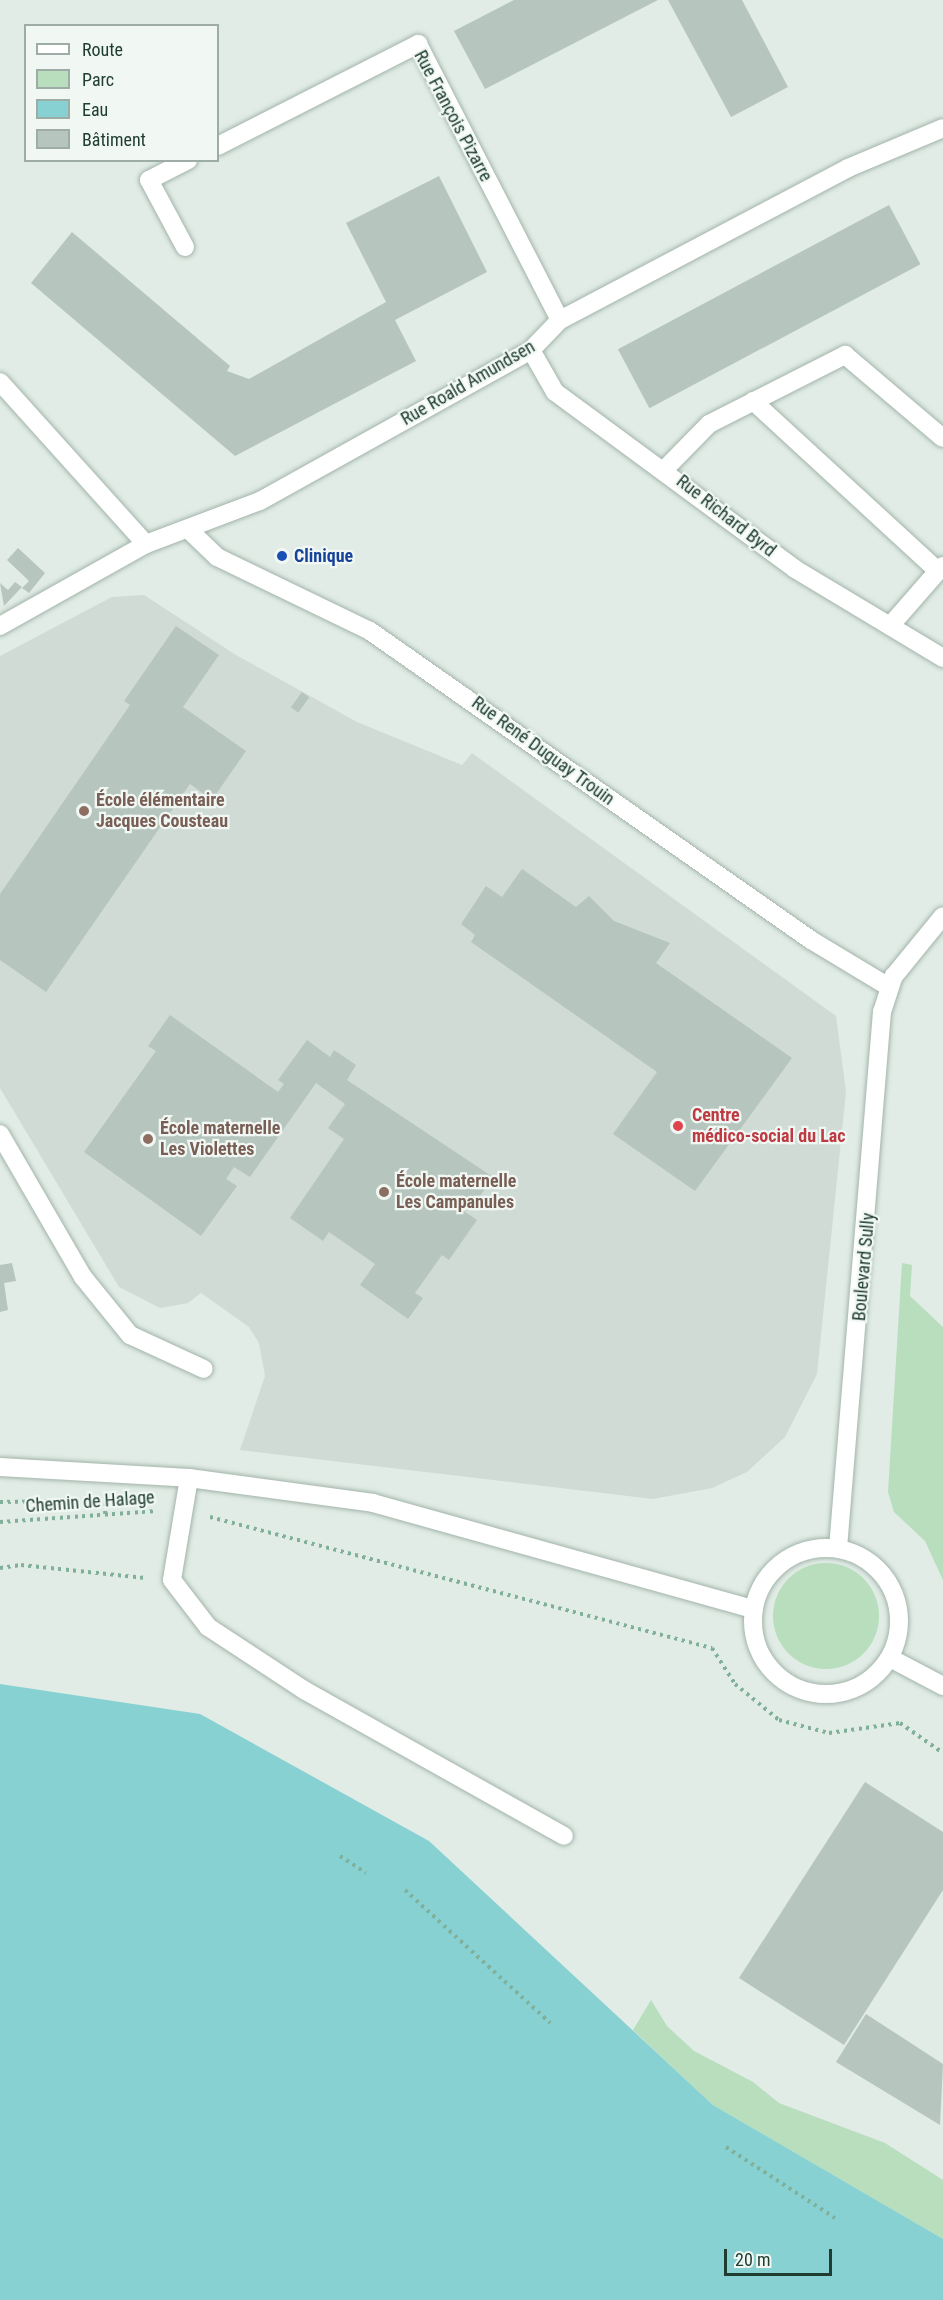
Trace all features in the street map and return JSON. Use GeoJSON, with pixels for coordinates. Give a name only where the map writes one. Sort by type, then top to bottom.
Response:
{"type":"FeatureCollection","features":[{"type":"Feature","properties":{"kind":"street","name":"Rue François Pizarre"},"geometry":{"type":"LineString","coordinates":[[219,145],[418,44],[560,320]]}},
{"type":"Feature","properties":{"kind":"street","name":"Rue Roald Amundsen"},"geometry":{"type":"LineString","coordinates":[[0,626],[146,544],[189,530],[260,501],[531,350],[560,320],[848,168],[942,132]]}},
{"type":"Feature","properties":{"kind":"street"},"geometry":{"type":"LineString","coordinates":[[184,162],[149,180],[185,247]]}},
{"type":"Feature","properties":{"kind":"street","name":"Rue Richard Byrd"},"geometry":{"type":"LineString","coordinates":[[531,350],[555,392],[665,469],[795,569],[943,658]]}},
{"type":"Feature","properties":{"kind":"street"},"geometry":{"type":"LineString","coordinates":[[665,469],[709,424],[845,355],[943,438]]}},
{"type":"Feature","properties":{"kind":"street"},"geometry":{"type":"LineString","coordinates":[[0,382],[146,544]]}},
{"type":"Feature","properties":{"kind":"street"},"geometry":{"type":"LineString","coordinates":[[753,401],[940,568],[890,626]]}},
{"type":"Feature","properties":{"kind":"street","name":"Rue René Duguay Trouin"},"geometry":{"type":"LineString","coordinates":[[189,530],[217,557],[370,631],[811,940],[889,987]]}},
{"type":"Feature","properties":{"kind":"street"},"geometry":{"type":"LineString","coordinates":[[889,987],[943,916]]}},
{"type":"Feature","properties":{"kind":"street","name":"Boulevard Sully"},"geometry":{"type":"LineString","coordinates":[[838,1548],[889,987]]}},
{"type":"Feature","properties":{"kind":"street"},"geometry":{"type":"LineString","coordinates":[[0,1134],[83,1277],[130,1335],[204,1369]]}},
{"type":"Feature","properties":{"kind":"street"},"geometry":{"type":"LineString","coordinates":[[0,1467],[189,1478],[373,1503],[753,1609]]}},
{"type":"Feature","properties":{"kind":"street"},"geometry":{"type":"LineString","coordinates":[[189,1478],[172,1580],[208,1627],[304,1690],[564,1836]]}},
{"type":"Feature","properties":{"kind":"street"},"geometry":{"type":"LineString","coordinates":[[838,1548],[860,1556],[892,1589],[898,1635],[890,1658],[852,1690],[827,1695],[802,1690],[763,1659],[754,1635],[753,1609],[767,1578],[792,1555],[838,1548]]}},
{"type":"Feature","properties":{"kind":"street"},"geometry":{"type":"LineString","coordinates":[[890,1658],[943,1686]]}},
{"type":"Feature","properties":{"kind":"path"},"geometry":{"type":"LineString","coordinates":[[0,1502],[74,1501]]}},
{"type":"Feature","properties":{"kind":"path"},"geometry":{"type":"LineString","coordinates":[[95,1501],[117,1502]]}},
{"type":"Feature","properties":{"kind":"path"},"geometry":{"type":"LineString","coordinates":[[128,1504],[182,1510],[712,1648],[735,1684],[779,1720],[829,1733],[900,1723],[943,1752]]}},
{"type":"Feature","properties":{"kind":"path","name":"Chemin de Halage"},"geometry":{"type":"LineString","coordinates":[[0,1522],[182,1510]]}},
{"type":"Feature","properties":{"kind":"path"},"geometry":{"type":"LineString","coordinates":[[0,1568],[21,1565],[172,1580]]}},
{"type":"Feature","properties":{"kind":"path"},"geometry":{"type":"LineString","coordinates":[[340,1856],[366,1873]]}},
{"type":"Feature","properties":{"kind":"path"},"geometry":{"type":"LineString","coordinates":[[405,1890],[550,2023]]}},
{"type":"Feature","properties":{"kind":"path"},"geometry":{"type":"LineString","coordinates":[[726,2147],[835,2218]]}},
{"type":"Feature","properties":{"kind":"shaded area"},"geometry":{"type":"Polygon","coordinates":[[[144,595],[236,655],[357,722],[462,765],[472,753],[836,1016],[846,1092],[817,1374],[785,1437],[747,1472],[712,1488],[653,1499],[240,1450],[265,1376],[259,1343],[249,1327],[201,1293],[188,1303],[160,1308],[119,1287],[0,1088],[0,656],[112,597],[144,595]]]}},
{"type":"Feature","properties":{"kind":"green space"},"geometry":{"type":"Polygon","coordinates":[[[902,1263],[912,1265],[910,1296],[943,1327],[943,1580],[925,1541],[894,1512],[888,1492],[902,1263]]]}},
{"type":"Feature","properties":{"kind":"green space"},"geometry":{"type":"Polygon","coordinates":[[[826,1563],[846,1567],[863,1579],[875,1596],[879,1616],[875,1636],[863,1653],[846,1665],[826,1669],[806,1665],[789,1653],[777,1636],[773,1616],[777,1596],[789,1579],[806,1567],[826,1563]]]}},
{"type":"Feature","properties":{"kind":"green space"},"geometry":{"type":"Polygon","coordinates":[[[651,2000],[667,2026],[694,2051],[753,2082],[779,2103],[885,2143],[943,2180],[943,2239],[713,2105],[633,2030],[651,2000]]]}},
{"type":"Feature","properties":{"kind":"water"},"geometry":{"type":"Polygon","coordinates":[[[0,1684],[200,1714],[429,1841],[713,2105],[943,2239],[943,2300],[0,2300],[0,1684]]]}},
{"type":"Feature","properties":{"kind":"building"},"geometry":{"type":"Polygon","coordinates":[[[514,0],[658,0],[485,89],[454,31],[514,0]]]}},
{"type":"Feature","properties":{"kind":"building"},"geometry":{"type":"Polygon","coordinates":[[[668,0],[742,0],[788,87],[731,117],[668,0]]]}},
{"type":"Feature","properties":{"kind":"building"},"geometry":{"type":"Polygon","coordinates":[[[439,176],[487,272],[395,320],[416,361],[235,456],[31,283],[72,232],[230,366],[227,371],[249,379],[386,302],[346,223],[439,176]]]}},
{"type":"Feature","properties":{"kind":"building"},"geometry":{"type":"Polygon","coordinates":[[[889,205],[920,264],[649,408],[618,349],[889,205]]]}},
{"type":"Feature","properties":{"kind":"building"},"geometry":{"type":"Polygon","coordinates":[[[18,548],[45,573],[29,593],[22,588],[29,581],[7,560],[18,548]]]}},
{"type":"Feature","properties":{"kind":"building"},"geometry":{"type":"Polygon","coordinates":[[[15,582],[22,587],[4,606],[0,583],[8,590],[15,582]]]}},
{"type":"Feature","properties":{"kind":"building"},"geometry":{"type":"Polygon","coordinates":[[[176,626],[219,655],[183,707],[246,751],[212,800],[190,784],[46,992],[0,960],[0,894],[130,705],[124,701],[176,626]]]}},
{"type":"Feature","properties":{"kind":"building"},"geometry":{"type":"Polygon","coordinates":[[[302,692],[309,697],[298,713],[291,707],[302,692]]]}},
{"type":"Feature","properties":{"kind":"building"},"geometry":{"type":"Polygon","coordinates":[[[522,869],[576,907],[589,896],[614,921],[670,943],[656,963],[792,1058],[695,1191],[613,1134],[657,1072],[471,942],[475,935],[461,924],[486,886],[502,897],[522,869]]]}},
{"type":"Feature","properties":{"kind":"building"},"geometry":{"type":"Polygon","coordinates":[[[170,1015],[278,1092],[284,1084],[278,1080],[307,1040],[330,1057],[334,1050],[356,1065],[347,1080],[493,1177],[472,1208],[456,1197],[452,1203],[477,1220],[449,1260],[442,1255],[415,1293],[423,1298],[408,1319],[360,1285],[375,1264],[329,1232],[323,1241],[290,1218],[344,1139],[328,1128],[345,1104],[316,1083],[250,1177],[234,1167],[226,1179],[237,1186],[201,1236],[84,1152],[156,1051],[148,1046],[170,1015]]]}},
{"type":"Feature","properties":{"kind":"building"},"geometry":{"type":"Polygon","coordinates":[[[12,1263],[16,1281],[4,1283],[8,1310],[0,1312],[0,1265],[12,1263]]]}},
{"type":"Feature","properties":{"kind":"building"},"geometry":{"type":"Polygon","coordinates":[[[865,1782],[943,1832],[943,1890],[844,2045],[739,1978],[865,1782]]]}},
{"type":"Feature","properties":{"kind":"building"},"geometry":{"type":"Polygon","coordinates":[[[866,2014],[943,2064],[940,2125],[836,2062],[866,2014]]]}},
{"type":"Feature","properties":{"kind":"place","name":"Clinique"},"geometry":{"type":"Point","coordinates":[282,556]}},
{"type":"Feature","properties":{"kind":"place","name":"École élémentaire Jacques Cousteau"},"geometry":{"type":"Point","coordinates":[84,811]}},
{"type":"Feature","properties":{"kind":"place","name":"Centre médico-social du Lac"},"geometry":{"type":"Point","coordinates":[678,1126]}},
{"type":"Feature","properties":{"kind":"place","name":"École maternelle Les Violettes"},"geometry":{"type":"Point","coordinates":[148,1139]}},
{"type":"Feature","properties":{"kind":"place","name":"École maternelle Les Campanules"},"geometry":{"type":"Point","coordinates":[384,1192]}}]}
